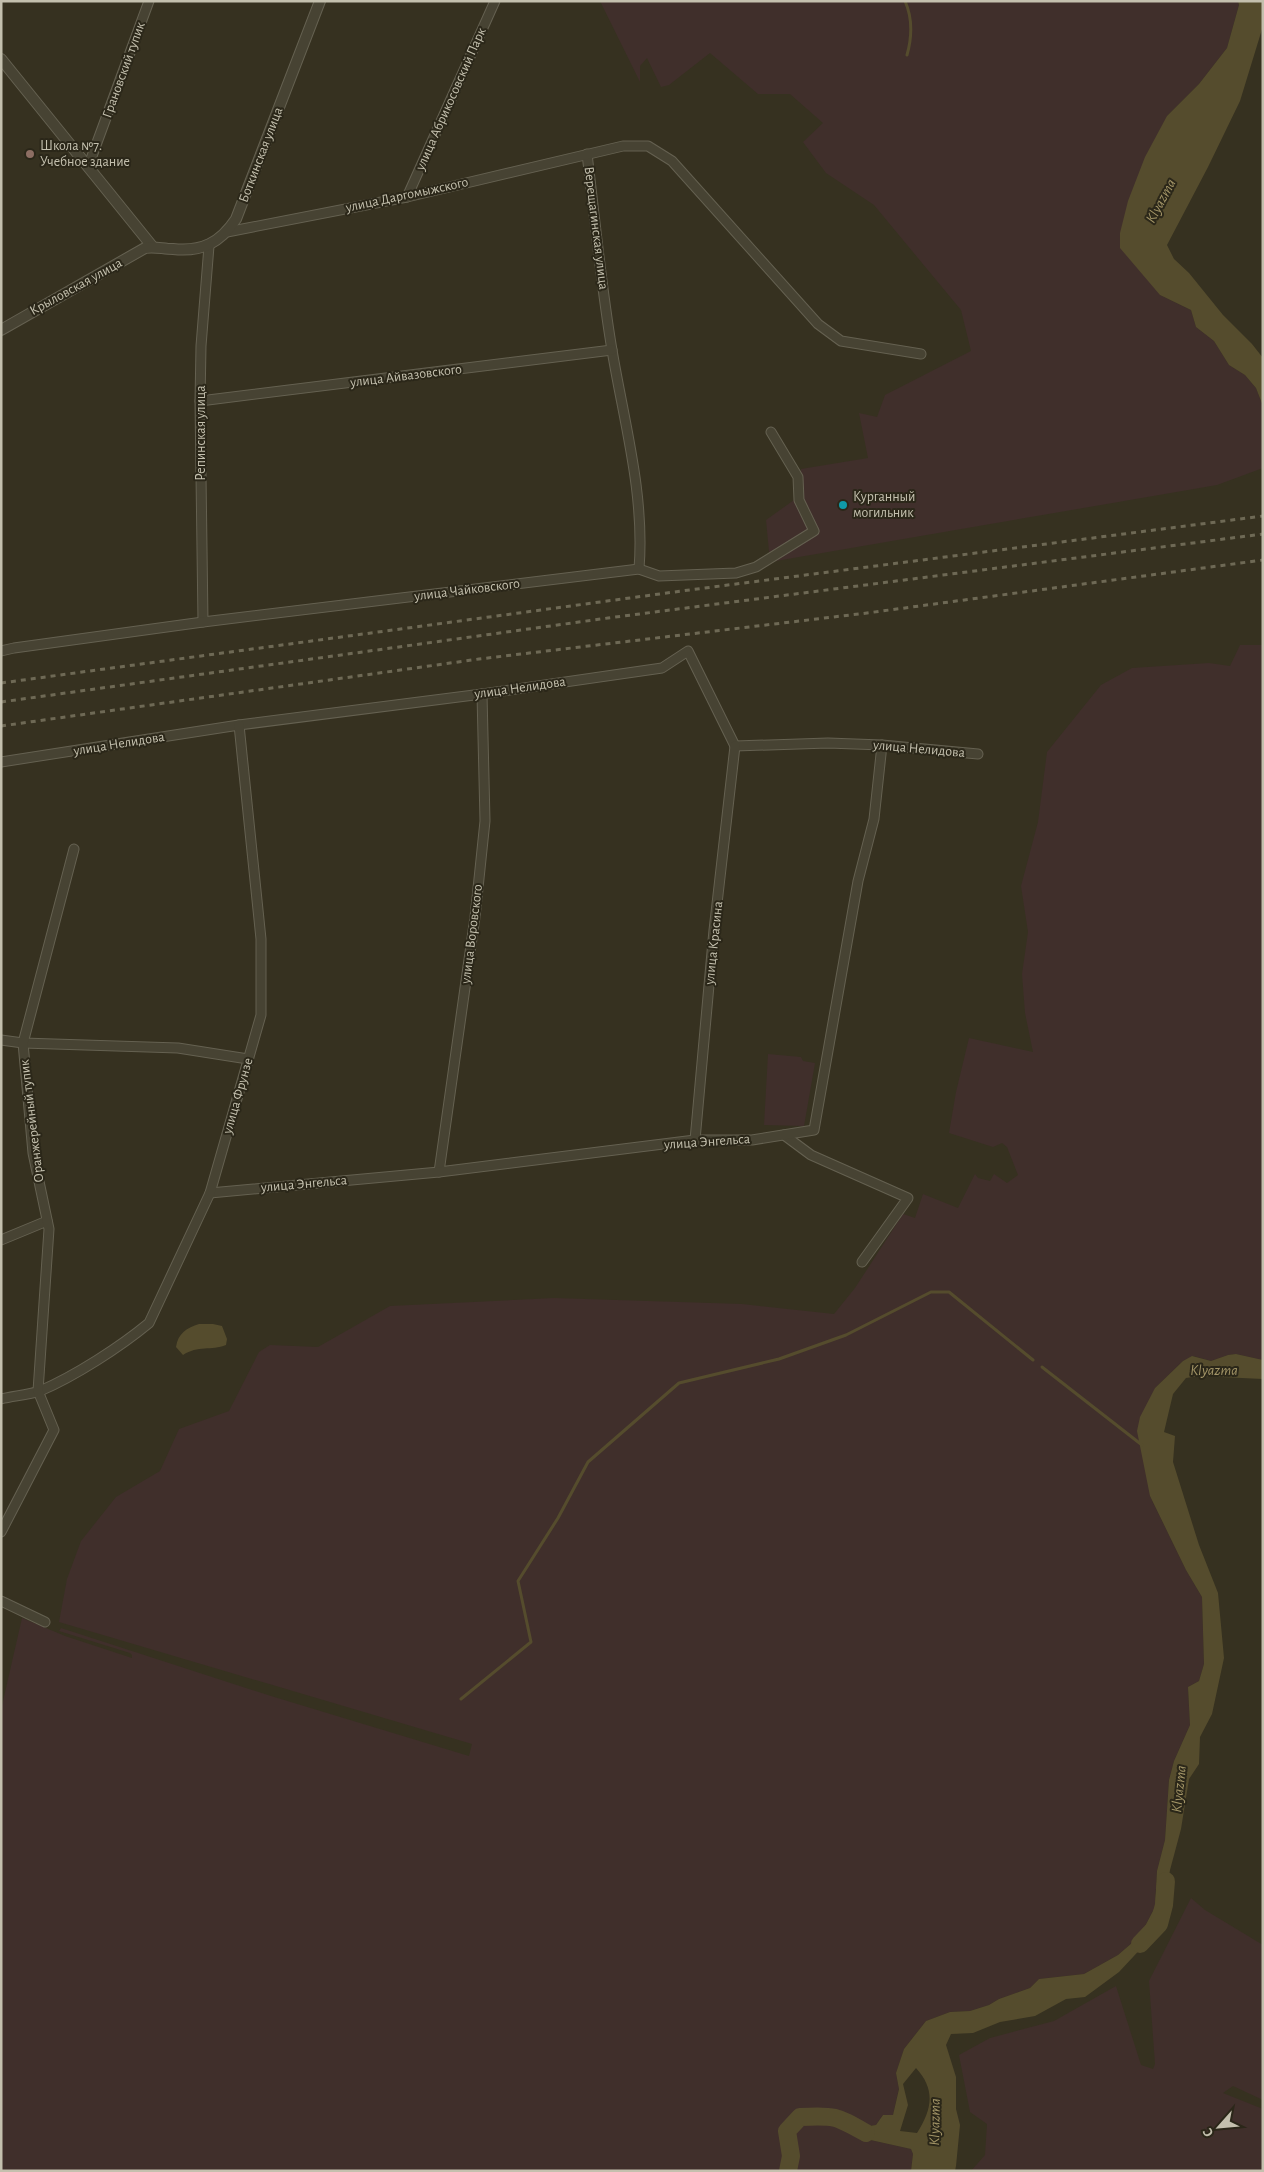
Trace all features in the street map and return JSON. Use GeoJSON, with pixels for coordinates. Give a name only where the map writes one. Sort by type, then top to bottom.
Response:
{"type":"FeatureCollection","features":[{"type":"Feature","properties":{"kind":"street","name":"Грановский тупик"},"geometry":{"type":"LineString","coordinates":[[88,167],[149,1]]}},
{"type":"Feature","properties":{"kind":"street","name":"Боткинская улица"},"geometry":{"type":"LineString","coordinates":[[209,246],[227,232],[236,219],[320,1]]}},
{"type":"Feature","properties":{"kind":"street","name":"улица Абрикосовский Парк"},"geometry":{"type":"LineString","coordinates":[[407,197],[495,1]]}},
{"type":"Feature","properties":{"kind":"street"},"geometry":{"type":"LineString","coordinates":[[1,59],[152,246],[175,250],[209,246]]}},
{"type":"Feature","properties":{"kind":"street","name":"Верещагинская улица"},"geometry":{"type":"LineString","coordinates":[[638,569],[641,544],[630,439],[612,350],[587,154],[623,146],[648,146],[672,161],[818,324],[841,341],[921,354]]}},
{"type":"Feature","properties":{"kind":"street","name":"улица Даргомыжского"},"geometry":{"type":"LineString","coordinates":[[227,232],[407,197],[587,154]]}},
{"type":"Feature","properties":{"kind":"street","name":"Крыловская улица"},"geometry":{"type":"LineString","coordinates":[[1,330],[145,248],[152,246]]}},
{"type":"Feature","properties":{"kind":"street","name":"Репинская улица"},"geometry":{"type":"LineString","coordinates":[[203,622],[200,401],[201,346],[209,246]]}},
{"type":"Feature","properties":{"kind":"street","name":"улица Айвазовского"},"geometry":{"type":"LineString","coordinates":[[200,401],[612,350]]}},
{"type":"Feature","properties":{"kind":"street","name":"улица Чайковского"},"geometry":{"type":"LineString","coordinates":[[1,651],[203,622],[638,569],[659,576],[736,573],[756,567],[814,531],[799,500],[798,477],[771,432]]}},
{"type":"Feature","properties":{"kind":"street","name":"улица Нелидова"},"geometry":{"type":"LineString","coordinates":[[1,762],[239,725],[482,694],[662,668],[688,651],[735,746],[828,743],[882,745],[978,754]]}},
{"type":"Feature","properties":{"kind":"street","name":"улица Воровского"},"geometry":{"type":"LineString","coordinates":[[439,1172],[475,917],[485,821],[482,694]]}},
{"type":"Feature","properties":{"kind":"street","name":"улица Фрунзе"},"geometry":{"type":"LineString","coordinates":[[1,1399],[38,1391],[85,1366],[135,1335],[149,1323],[210,1193],[261,1015],[260,939],[239,725]]}},
{"type":"Feature","properties":{"kind":"street","name":"улица Энгельса"},"geometry":{"type":"LineString","coordinates":[[210,1193],[439,1172],[695,1140],[752,1140],[814,1130],[858,881],[874,819],[882,745]]}},
{"type":"Feature","properties":{"kind":"street","name":"улица Красина"},"geometry":{"type":"LineString","coordinates":[[695,1140],[714,930],[735,746]]}},
{"type":"Feature","properties":{"kind":"street","name":"Оранжерейный тупик"},"geometry":{"type":"LineString","coordinates":[[1,1532],[54,1430],[38,1391],[49,1229],[33,1153],[23,1043],[74,849]]}},
{"type":"Feature","properties":{"kind":"street"},"geometry":{"type":"LineString","coordinates":[[1,1040],[23,1043],[178,1048],[248,1059]]}},
{"type":"Feature","properties":{"kind":"street"},"geometry":{"type":"LineString","coordinates":[[784,1135],[812,1155],[908,1198],[862,1262]]}},
{"type":"Feature","properties":{"kind":"street"},"geometry":{"type":"LineString","coordinates":[[1,1240],[47,1221]]}},
{"type":"Feature","properties":{"kind":"street"},"geometry":{"type":"LineString","coordinates":[[1,1601],[45,1622]]}},
{"type":"Feature","properties":{"kind":"shaded area"},"geometry":{"type":"Polygon","coordinates":[[[600,1],[1238,1],[1239,5],[1227,48],[1199,84],[1167,116],[1160,295],[1191,310],[1196,327],[1214,341],[1229,365],[1245,375],[1256,388],[1263,406],[1263,468],[1217,485],[770,562],[766,520],[801,495],[801,469],[868,458],[859,413],[877,417],[885,395],[971,351],[961,310],[874,205],[826,173],[803,142],[823,123],[790,94],[758,94],[710,53],[669,85],[661,87],[647,58],[640,66],[640,82],[600,1]]]}},
{"type":"Feature","properties":{"kind":"shaded area"},"geometry":{"type":"Polygon","coordinates":[[[1240,645],[1263,645],[1263,1360],[1236,1354],[1211,1361],[1193,1356],[1183,1361],[1155,1388],[1150,1496],[1186,1570],[1202,1597],[1204,1664],[1199,1681],[1188,1687],[1190,1725],[1174,1761],[1169,1780],[1165,1840],[1157,1871],[1155,1907],[1140,1936],[1118,1955],[1084,1974],[1039,1979],[1030,1988],[999,1999],[989,2005],[970,2011],[950,2012],[926,2021],[904,2049],[896,2073],[899,2088],[893,2115],[883,2115],[876,2125],[863,2127],[847,2119],[866,2139],[911,2149],[913,2154],[911,2171],[1,2171],[1,1710],[22,1618],[65,1636],[132,1658],[130,1653],[59,1631],[61,1628],[271,1696],[469,1756],[472,1744],[59,1622],[67,1579],[81,1541],[116,1497],[160,1471],[179,1429],[229,1411],[259,1352],[270,1345],[318,1347],[390,1306],[554,1298],[742,1304],[834,1314],[855,1288],[903,1214],[915,1218],[923,1194],[958,1208],[975,1174],[978,1178],[990,1181],[994,1174],[1007,1183],[1018,1175],[1007,1147],[1002,1143],[993,1147],[949,1133],[956,1092],[969,1038],[1033,1052],[1025,1013],[1022,974],[1028,932],[1021,886],[1038,822],[1047,752],[1101,685],[1132,668],[1209,663],[1230,666],[1240,645]]]}},
{"type":"Feature","properties":{"kind":"shaded area"},"geometry":{"type":"Polygon","coordinates":[[[768,1054],[801,1057],[803,1061],[815,1063],[804,1126],[764,1125],[768,1054]]]}},
{"type":"Feature","properties":{"kind":"shaded area"},"geometry":{"type":"Polygon","coordinates":[[[1191,1898],[1205,1910],[1263,1945],[1263,2100],[1233,2086],[1223,2093],[1263,2109],[1263,2171],[971,2171],[985,2155],[987,2124],[970,2112],[959,2055],[990,2038],[1054,2021],[1116,1986],[1141,2065],[1153,2069],[1155,2064],[1149,1981],[1191,1898]]]}},
{"type":"Feature","properties":{"kind":"water"},"geometry":{"type":"Polygon","coordinates":[[[1238,1],[1263,1],[1263,26],[1240,101],[1167,245],[1174,259],[1189,273],[1223,315],[1263,358],[1263,406],[1256,388],[1245,375],[1229,365],[1214,341],[1196,327],[1191,310],[1160,295],[1120,248],[1120,233],[1128,201],[1145,157],[1167,116],[1199,84],[1227,48],[1239,5],[1238,1]]]}},
{"type":"Feature","properties":{"kind":"water"},"geometry":{"type":"Polygon","coordinates":[[[199,1324],[222,1326],[227,1339],[226,1345],[194,1350],[183,1355],[176,1347],[179,1338],[187,1329],[199,1324]]]}},
{"type":"Feature","properties":{"kind":"water"},"geometry":{"type":"Polygon","coordinates":[[[1236,1354],[1263,1360],[1263,1379],[1199,1376],[1186,1378],[1173,1394],[1164,1432],[1175,1436],[1173,1462],[1199,1545],[1218,1593],[1224,1658],[1212,1714],[1200,1737],[1199,1764],[1189,1779],[1181,1829],[1170,1870],[1162,1918],[1147,1942],[1119,1972],[1085,1997],[1066,1999],[1035,2016],[1000,2022],[973,2033],[951,2034],[946,2045],[956,2077],[956,2109],[960,2125],[955,2171],[911,2171],[913,2154],[911,2149],[866,2139],[845,2124],[847,2119],[863,2127],[876,2125],[883,2115],[893,2115],[899,2089],[896,2073],[904,2049],[926,2021],[950,2012],[970,2011],[989,2005],[999,1999],[1030,1988],[1039,1979],[1084,1974],[1118,1955],[1140,1936],[1155,1907],[1157,1871],[1165,1840],[1169,1780],[1174,1761],[1190,1725],[1188,1687],[1199,1681],[1204,1664],[1202,1597],[1186,1570],[1150,1496],[1137,1431],[1140,1417],[1155,1388],[1183,1361],[1192,1356],[1211,1361],[1236,1354]],[[916,2068],[903,2084],[908,2105],[900,2131],[917,2133],[926,2116],[930,2100],[927,2084],[916,2068]]]}},
{"type":"Feature","properties":{"kind":"waterway"},"geometry":{"type":"LineString","coordinates":[[905,1],[911,28],[907,55]]}},
{"type":"Feature","properties":{"kind":"waterway"},"geometry":{"type":"LineString","coordinates":[[461,1699],[531,1642],[518,1581],[558,1518],[588,1462],[679,1383],[779,1359],[846,1335],[931,1292],[949,1292],[1033,1360]]}},
{"type":"Feature","properties":{"kind":"waterway"},"geometry":{"type":"LineString","coordinates":[[1042,1367],[1142,1445]]}},
{"type":"Feature","properties":{"kind":"waterway","name":"Klyazma"},"geometry":{"type":"LineString","coordinates":[[1140,1944],[1159,1924],[1164,1905],[1166,1881]]}},
{"type":"Feature","properties":{"kind":"waterway"},"geometry":{"type":"LineString","coordinates":[[788,2171],[791,2156],[787,2131],[800,2117],[821,2116],[835,2118],[866,2133]]}},
{"type":"Feature","properties":{"kind":"railway"},"geometry":{"type":"LineString","coordinates":[[1,683],[674,592],[1263,516]]}},
{"type":"Feature","properties":{"kind":"railway"},"geometry":{"type":"LineString","coordinates":[[1,702],[608,618],[1263,534]]}},
{"type":"Feature","properties":{"kind":"railway"},"geometry":{"type":"LineString","coordinates":[[1,726],[479,659],[867,613],[1263,560]]}},
{"type":"Feature","properties":{"kind":"place","name":"Школа №7. Учебное здание"},"geometry":{"type":"Point","coordinates":[30,154]}},
{"type":"Feature","properties":{"kind":"place","name":"Курганный могильник"},"geometry":{"type":"Point","coordinates":[843,505]}}]}
